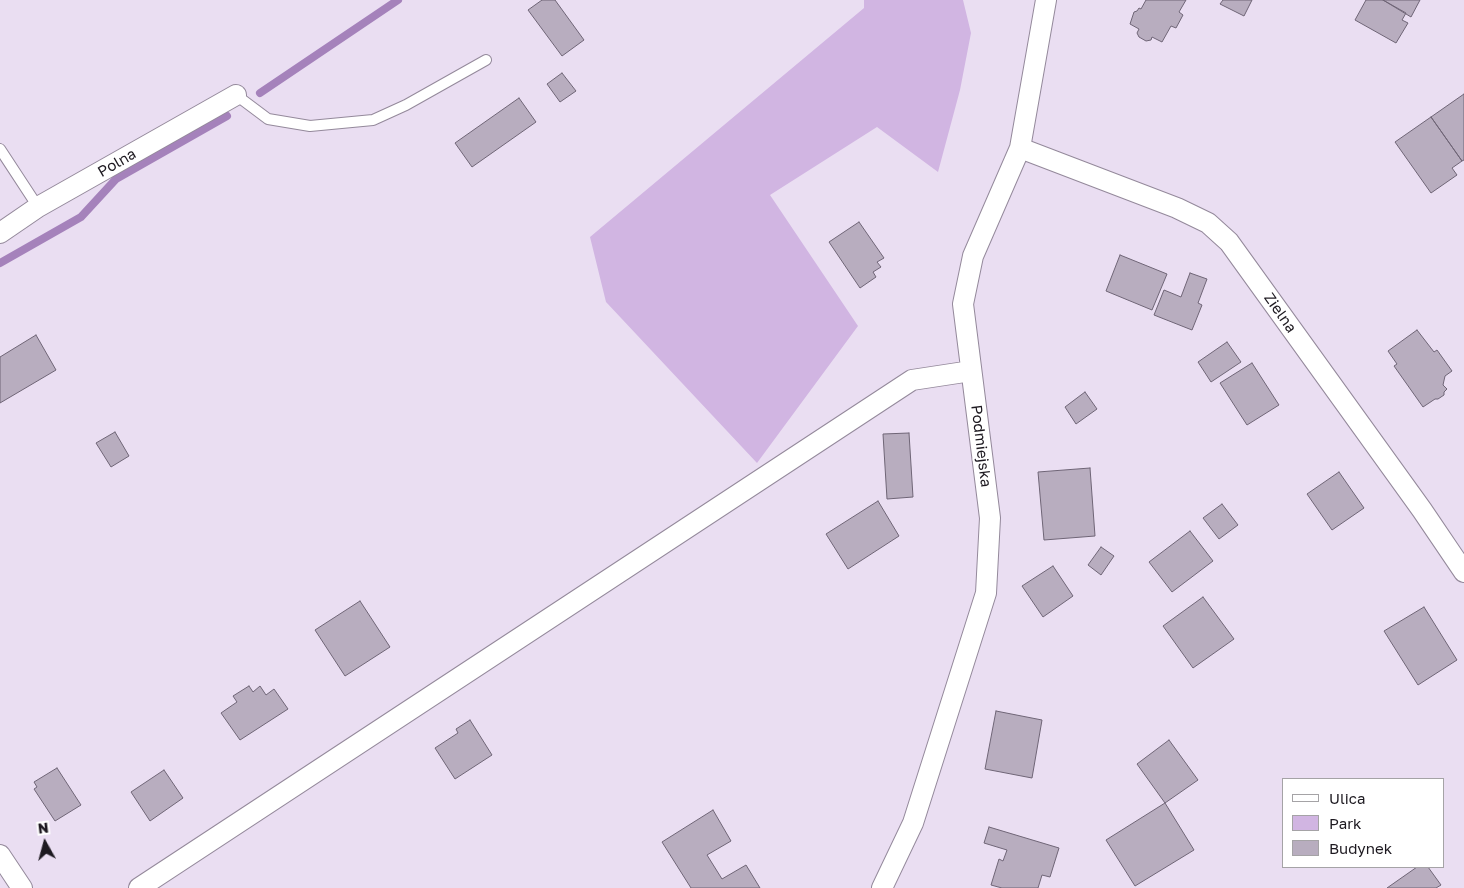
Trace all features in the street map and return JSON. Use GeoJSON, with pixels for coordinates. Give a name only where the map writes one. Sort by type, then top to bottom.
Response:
{"type":"FeatureCollection","features":[{"type":"Feature","properties":{"kind":"street","name":"Podmiejska"},"geometry":{"type":"LineString","coordinates":[[882,888],[913,823],[986,593],[990,518],[963,304],[974,256],[1020,148],[1046,0]]}},
{"type":"Feature","properties":{"kind":"street","name":"Polna"},"geometry":{"type":"LineString","coordinates":[[0,234],[38,207],[236,95]]}},
{"type":"Feature","properties":{"kind":"street","name":"Zielna"},"geometry":{"type":"LineString","coordinates":[[1020,148],[1177,208],[1208,223],[1230,242],[1422,510],[1464,572]]}},
{"type":"Feature","properties":{"kind":"street"},"geometry":{"type":"LineString","coordinates":[[139,888],[912,380],[972,371]]}},
{"type":"Feature","properties":{"kind":"street"},"geometry":{"type":"LineString","coordinates":[[0,855],[22,888]]}},
{"type":"Feature","properties":{"kind":"lane"},"geometry":{"type":"LineString","coordinates":[[236,95],[268,119],[310,126],[373,120],[406,106],[486,60]]}},
{"type":"Feature","properties":{"kind":"lane"},"geometry":{"type":"LineString","coordinates":[[0,149],[38,207]]}},
{"type":"Feature","properties":{"kind":"green space"},"geometry":{"type":"Polygon","coordinates":[[[864,0],[963,0],[971,33],[960,90],[938,172],[877,127],[770,195],[858,326],[757,463],[606,302],[590,237],[864,8],[864,0]]]}},
{"type":"Feature","properties":{"kind":"building"},"geometry":{"type":"Polygon","coordinates":[[[542,0],[555,0],[584,40],[562,56],[528,10],[542,0]]]}},
{"type":"Feature","properties":{"kind":"building"},"geometry":{"type":"Polygon","coordinates":[[[1146,0],[1186,0],[1179,12],[1183,15],[1176,28],[1171,26],[1162,42],[1152,37],[1151,40],[1146,41],[1139,37],[1137,33],[1139,29],[1130,24],[1134,12],[1139,8],[1141,9],[1146,0]]]}},
{"type":"Feature","properties":{"kind":"building"},"geometry":{"type":"Polygon","coordinates":[[[1223,0],[1252,0],[1244,16],[1220,4],[1223,0]]]}},
{"type":"Feature","properties":{"kind":"building"},"geometry":{"type":"Polygon","coordinates":[[[1366,0],[1383,0],[1406,13],[1402,20],[1408,23],[1396,43],[1355,20],[1366,0]]]}},
{"type":"Feature","properties":{"kind":"building"},"geometry":{"type":"Polygon","coordinates":[[[1383,0],[1420,0],[1411,17],[1383,0]]]}},
{"type":"Feature","properties":{"kind":"building"},"geometry":{"type":"Polygon","coordinates":[[[562,73],[576,91],[560,102],[547,84],[562,73]]]}},
{"type":"Feature","properties":{"kind":"building"},"geometry":{"type":"Polygon","coordinates":[[[1464,94],[1464,160],[1462,161],[1431,117],[1464,94]]]}},
{"type":"Feature","properties":{"kind":"building"},"geometry":{"type":"Polygon","coordinates":[[[519,98],[536,122],[472,167],[455,143],[519,98]]]}},
{"type":"Feature","properties":{"kind":"building"},"geometry":{"type":"Polygon","coordinates":[[[1431,117],[1462,161],[1452,168],[1457,175],[1431,193],[1395,142],[1431,117]]]}},
{"type":"Feature","properties":{"kind":"building"},"geometry":{"type":"Polygon","coordinates":[[[859,222],[884,258],[877,262],[881,267],[873,272],[876,277],[860,288],[829,242],[859,222]]]}},
{"type":"Feature","properties":{"kind":"building"},"geometry":{"type":"Polygon","coordinates":[[[1120,255],[1167,274],[1152,310],[1106,291],[1120,255]]]}},
{"type":"Feature","properties":{"kind":"building"},"geometry":{"type":"Polygon","coordinates":[[[1190,273],[1207,279],[1198,303],[1202,305],[1192,330],[1154,315],[1164,290],[1181,297],[1190,273]]]}},
{"type":"Feature","properties":{"kind":"building"},"geometry":{"type":"Polygon","coordinates":[[[1417,330],[1434,352],[1437,350],[1452,371],[1445,376],[1443,385],[1447,389],[1444,395],[1423,407],[1394,366],[1397,364],[1388,351],[1417,330]]]}},
{"type":"Feature","properties":{"kind":"building"},"geometry":{"type":"Polygon","coordinates":[[[36,335],[56,370],[0,403],[0,357],[36,335]]]}},
{"type":"Feature","properties":{"kind":"building"},"geometry":{"type":"Polygon","coordinates":[[[1227,342],[1241,362],[1211,382],[1198,362],[1227,342]]]}},
{"type":"Feature","properties":{"kind":"building"},"geometry":{"type":"Polygon","coordinates":[[[1252,363],[1279,405],[1247,425],[1220,383],[1252,363]]]}},
{"type":"Feature","properties":{"kind":"building"},"geometry":{"type":"Polygon","coordinates":[[[1085,392],[1097,409],[1076,424],[1065,407],[1085,392]]]}},
{"type":"Feature","properties":{"kind":"building"},"geometry":{"type":"Polygon","coordinates":[[[115,432],[129,456],[111,467],[96,443],[115,432]]]}},
{"type":"Feature","properties":{"kind":"building"},"geometry":{"type":"Polygon","coordinates":[[[909,433],[913,497],[887,499],[883,434],[909,433]]]}},
{"type":"Feature","properties":{"kind":"building"},"geometry":{"type":"Polygon","coordinates":[[[1090,468],[1095,536],[1044,540],[1038,472],[1090,468]]]}},
{"type":"Feature","properties":{"kind":"building"},"geometry":{"type":"Polygon","coordinates":[[[1339,472],[1364,508],[1332,530],[1307,494],[1339,472]]]}},
{"type":"Feature","properties":{"kind":"building"},"geometry":{"type":"Polygon","coordinates":[[[878,501],[899,536],[848,569],[826,534],[878,501]]]}},
{"type":"Feature","properties":{"kind":"building"},"geometry":{"type":"Polygon","coordinates":[[[1222,504],[1238,525],[1219,539],[1203,518],[1222,504]]]}},
{"type":"Feature","properties":{"kind":"building"},"geometry":{"type":"Polygon","coordinates":[[[1190,531],[1213,561],[1172,592],[1149,562],[1190,531]]]}},
{"type":"Feature","properties":{"kind":"building"},"geometry":{"type":"Polygon","coordinates":[[[1101,547],[1114,556],[1101,575],[1088,565],[1101,547]]]}},
{"type":"Feature","properties":{"kind":"building"},"geometry":{"type":"Polygon","coordinates":[[[1053,566],[1073,596],[1043,617],[1022,586],[1053,566]]]}},
{"type":"Feature","properties":{"kind":"building"},"geometry":{"type":"Polygon","coordinates":[[[1203,597],[1234,639],[1193,668],[1163,626],[1203,597]]]}},
{"type":"Feature","properties":{"kind":"building"},"geometry":{"type":"Polygon","coordinates":[[[360,601],[390,647],[345,676],[315,630],[360,601]]]}},
{"type":"Feature","properties":{"kind":"building"},"geometry":{"type":"Polygon","coordinates":[[[1424,607],[1457,660],[1418,685],[1384,631],[1424,607]]]}},
{"type":"Feature","properties":{"kind":"building"},"geometry":{"type":"Polygon","coordinates":[[[249,686],[253,692],[260,686],[266,695],[274,689],[288,709],[240,740],[221,713],[237,702],[233,696],[249,686]]]}},
{"type":"Feature","properties":{"kind":"building"},"geometry":{"type":"Polygon","coordinates":[[[996,711],[1042,720],[1032,778],[985,769],[996,711]]]}},
{"type":"Feature","properties":{"kind":"building"},"geometry":{"type":"Polygon","coordinates":[[[470,720],[492,755],[455,779],[435,748],[458,733],[456,729],[470,720]]]}},
{"type":"Feature","properties":{"kind":"building"},"geometry":{"type":"Polygon","coordinates":[[[1169,740],[1198,780],[1165,803],[1137,764],[1169,740]]]}},
{"type":"Feature","properties":{"kind":"building"},"geometry":{"type":"Polygon","coordinates":[[[57,768],[81,805],[55,821],[34,789],[37,787],[34,782],[57,768]]]}},
{"type":"Feature","properties":{"kind":"building"},"geometry":{"type":"Polygon","coordinates":[[[164,770],[183,798],[150,821],[131,792],[164,770]]]}},
{"type":"Feature","properties":{"kind":"building"},"geometry":{"type":"Polygon","coordinates":[[[1165,803],[1194,850],[1135,886],[1106,840],[1165,803]]]}},
{"type":"Feature","properties":{"kind":"building"},"geometry":{"type":"Polygon","coordinates":[[[713,810],[731,841],[707,855],[722,879],[746,865],[760,888],[691,888],[662,842],[713,810]]]}},
{"type":"Feature","properties":{"kind":"building"},"geometry":{"type":"Polygon","coordinates":[[[989,827],[1059,848],[1050,877],[1042,875],[1038,888],[1002,888],[991,885],[999,859],[1003,861],[1007,850],[984,843],[989,827]]]}},
{"type":"Feature","properties":{"kind":"building"},"geometry":{"type":"Polygon","coordinates":[[[1416,868],[1429,868],[1441,885],[1436,888],[1387,888],[1416,868]]]}},
{"type":"Feature","properties":{"kind":"waterway"},"geometry":{"type":"LineString","coordinates":[[260,93],[398,0]]}},
{"type":"Feature","properties":{"kind":"waterway"},"geometry":{"type":"LineString","coordinates":[[0,263],[81,217],[116,179],[227,116]]}}]}
